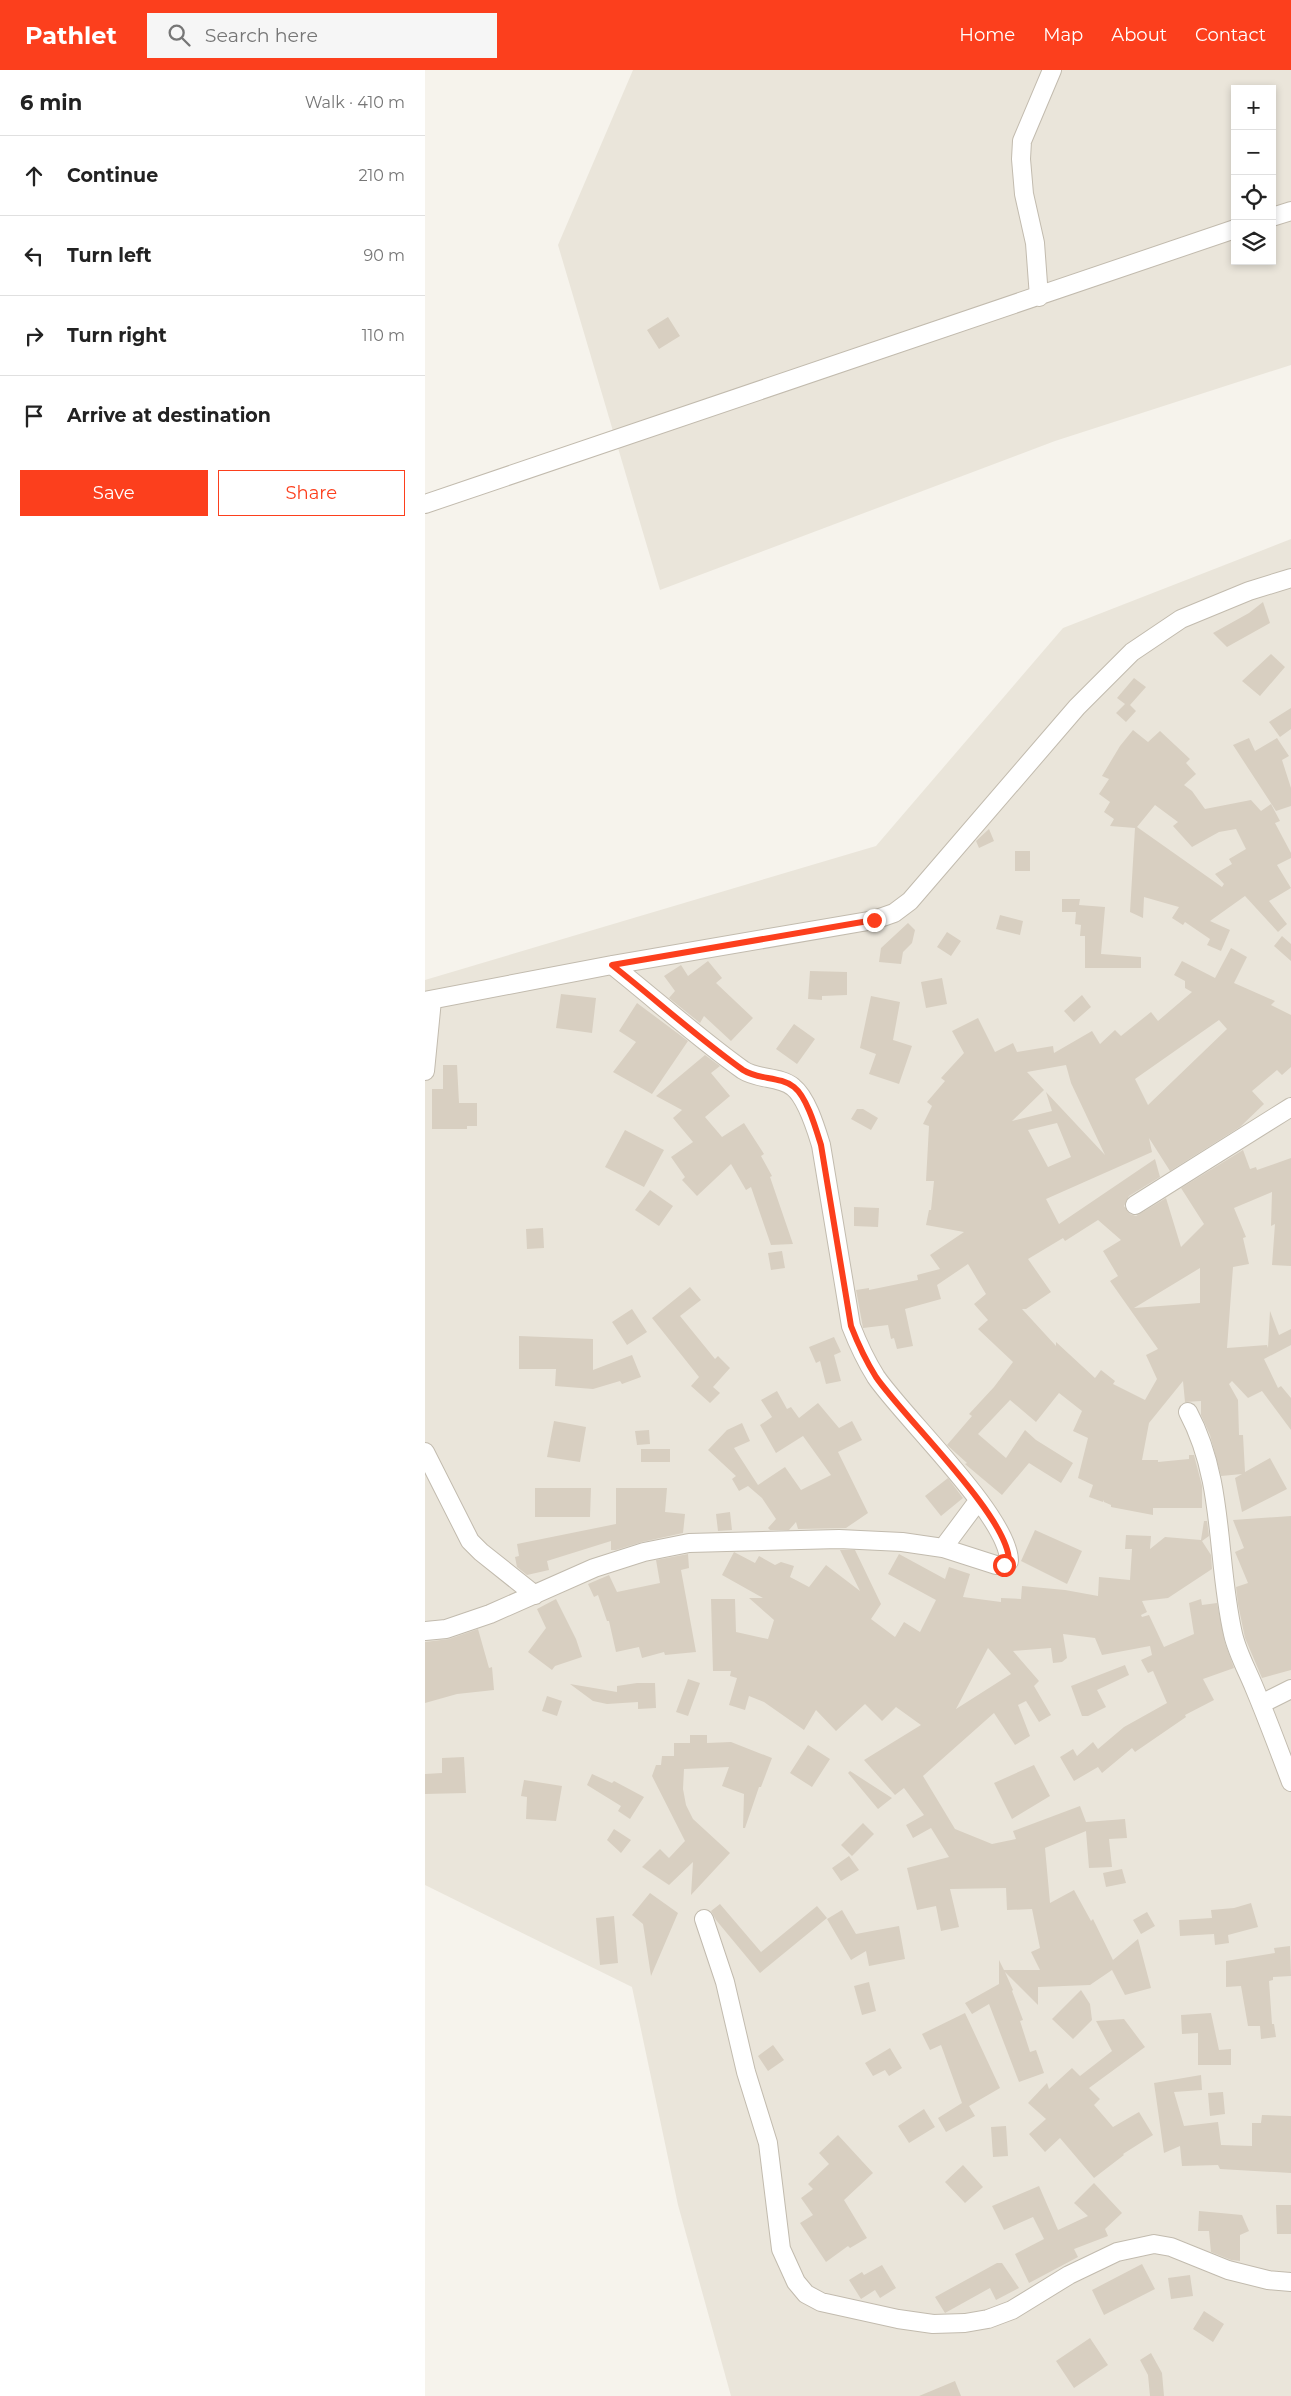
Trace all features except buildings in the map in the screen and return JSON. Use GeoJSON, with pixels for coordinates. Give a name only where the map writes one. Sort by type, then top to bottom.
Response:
{"type":"FeatureCollection","features":[{"type":"Feature","properties":{"kind":"street"},"geometry":{"type":"LineString","coordinates":[[1039,297],[1035,243],[1024,194],[1021,160],[1022,141],[1052,70]]}},
{"type":"Feature","properties":{"kind":"street"},"geometry":{"type":"LineString","coordinates":[[1276,216],[1291,211]]}},
{"type":"Feature","properties":{"kind":"street"},"geometry":{"type":"LineString","coordinates":[[425,504],[808,372],[1039,297],[1231,230]]}},
{"type":"Feature","properties":{"kind":"street"},"geometry":{"type":"LineString","coordinates":[[425,1071],[428,1000],[612,965],[857,924],[894,912],[910,901],[1077,707],[1132,652],[1181,619],[1249,591],[1291,578]]}},
{"type":"Feature","properties":{"kind":"street"},"geometry":{"type":"LineString","coordinates":[[425,1631],[461,1624],[535,1595],[594,1568],[645,1552],[689,1543],[839,1539],[902,1542],[943,1548],[996,1565],[1004,1565],[1009,1561],[1009,1554],[998,1529],[978,1501],[877,1378],[860,1349],[851,1326],[821,1145],[815,1124],[799,1094],[793,1087],[785,1083],[745,1071],[612,965]]}},
{"type":"Feature","properties":{"kind":"street"},"geometry":{"type":"LineString","coordinates":[[1135,1205],[1291,1107]]}},
{"type":"Feature","properties":{"kind":"street"},"geometry":{"type":"LineString","coordinates":[[1188,1412],[1200,1434],[1209,1464],[1218,1508],[1225,1586],[1233,1635],[1291,1782]]}},
{"type":"Feature","properties":{"kind":"street"},"geometry":{"type":"LineString","coordinates":[[425,1452],[470,1541],[535,1595]]}},
{"type":"Feature","properties":{"kind":"street"},"geometry":{"type":"LineString","coordinates":[[943,1548],[978,1501]]}},
{"type":"Feature","properties":{"kind":"street"},"geometry":{"type":"LineString","coordinates":[[1261,1704],[1291,1689]]}},
{"type":"Feature","properties":{"kind":"street"},"geometry":{"type":"LineString","coordinates":[[704,1919],[725,1982],[746,2072],[768,2143],[781,2249],[796,2282],[806,2294],[821,2302],[898,2319],[933,2324],[965,2323],[988,2319],[1012,2310],[1069,2275],[1117,2252],[1154,2244],[1171,2246],[1228,2270],[1268,2280],[1291,2282]]}},
{"type":"Feature","properties":{"kind":"shaded area"},"geometry":{"type":"Polygon","coordinates":[[[633,70],[1291,70],[1291,365],[1055,441],[660,590],[558,245],[633,70]]]}},
{"type":"Feature","properties":{"kind":"shaded area"},"geometry":{"type":"Polygon","coordinates":[[[1291,539],[1291,2396],[731,2396],[678,2205],[632,1987],[425,1885],[425,980],[876,846],[1063,628],[1291,539]]]}},
{"type":"Feature","properties":{"kind":"route"},"geometry":{"type":"LineString","coordinates":[[874,920],[612,965],[745,1071],[756,1076],[785,1083],[793,1087],[799,1094],[815,1124],[821,1145],[851,1326],[860,1349],[877,1378],[964,1482],[998,1529],[1009,1554],[1009,1561],[1004,1565]]}}]}
